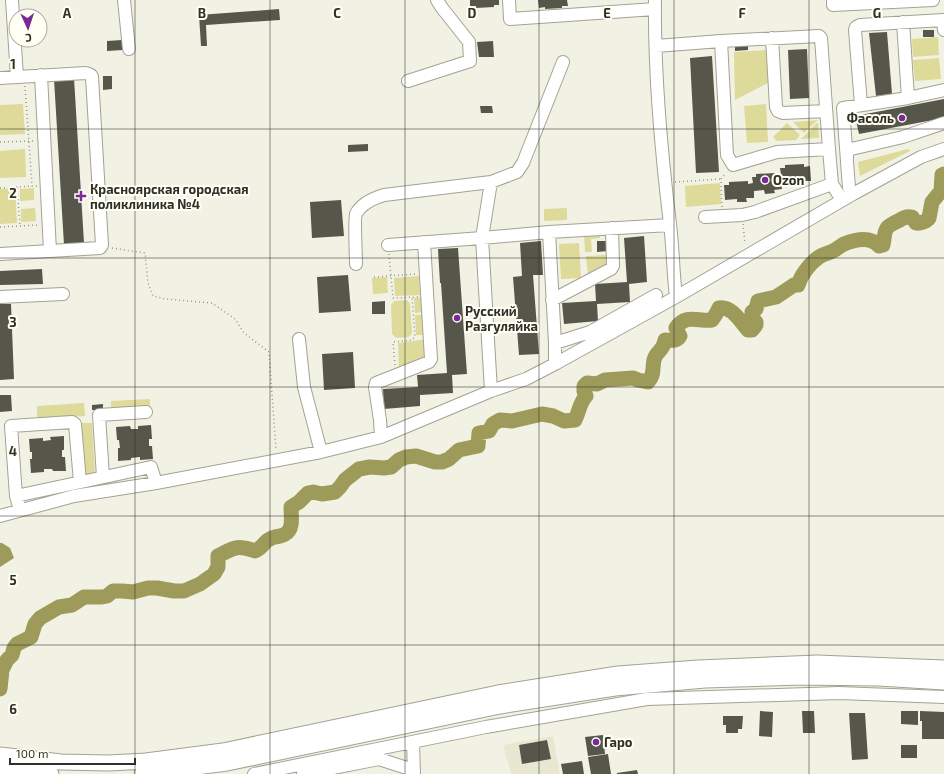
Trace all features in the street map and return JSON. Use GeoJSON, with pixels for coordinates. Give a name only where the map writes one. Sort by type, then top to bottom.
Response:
{"type":"FeatureCollection","features":[{"type":"Feature","properties":{"kind":"main road"},"geometry":{"type":"LineString","coordinates":[[0,756],[61,762],[109,763],[146,761],[192,755],[239,748],[498,693],[618,674],[698,668],[817,663],[944,668]]}},
{"type":"Feature","properties":{"kind":"main road"},"geometry":{"type":"LineString","coordinates":[[142,774],[227,763],[500,706],[615,688],[705,680],[802,677],[878,678],[944,682]]}},
{"type":"Feature","properties":{"kind":"main road"},"geometry":{"type":"LineString","coordinates":[[0,769],[52,774]]}},
{"type":"Feature","properties":{"kind":"street"},"geometry":{"type":"LineString","coordinates":[[12,0],[21,76]]}},
{"type":"Feature","properties":{"kind":"street"},"geometry":{"type":"LineString","coordinates":[[124,0],[129,49]]}},
{"type":"Feature","properties":{"kind":"street"},"geometry":{"type":"LineString","coordinates":[[408,82],[470,61],[470,42],[437,0]]}},
{"type":"Feature","properties":{"kind":"street"},"geometry":{"type":"LineString","coordinates":[[509,0],[510,19],[655,4],[664,182],[670,225],[676,297]]}},
{"type":"Feature","properties":{"kind":"street"},"geometry":{"type":"LineString","coordinates":[[833,0],[833,5],[933,0]]}},
{"type":"Feature","properties":{"kind":"street"},"geometry":{"type":"LineString","coordinates":[[903,22],[908,98]]}},
{"type":"Feature","properties":{"kind":"street"},"geometry":{"type":"LineString","coordinates":[[861,105],[856,27],[860,25],[903,22],[944,23]]}},
{"type":"Feature","properties":{"kind":"street"},"geometry":{"type":"LineString","coordinates":[[656,46],[820,36],[832,184],[848,197]]}},
{"type":"Feature","properties":{"kind":"street"},"geometry":{"type":"LineString","coordinates":[[772,38],[776,107],[778,111],[783,113],[826,111]]}},
{"type":"Feature","properties":{"kind":"street"},"geometry":{"type":"LineString","coordinates":[[721,41],[727,155],[733,165],[777,152],[829,149]]}},
{"type":"Feature","properties":{"kind":"street"},"geometry":{"type":"LineString","coordinates":[[356,264],[356,215],[363,206],[374,199],[384,195],[491,182],[517,172],[523,163],[563,62]]}},
{"type":"Feature","properties":{"kind":"street"},"geometry":{"type":"LineString","coordinates":[[0,78],[86,73],[91,74],[102,247],[0,254]]}},
{"type":"Feature","properties":{"kind":"street"},"geometry":{"type":"LineString","coordinates":[[41,75],[50,251]]}},
{"type":"Feature","properties":{"kind":"street"},"geometry":{"type":"LineString","coordinates":[[848,197],[847,150],[843,108],[908,98],[944,90]]}},
{"type":"Feature","properties":{"kind":"street"},"geometry":{"type":"LineString","coordinates":[[847,150],[903,137],[944,123]]}},
{"type":"Feature","properties":{"kind":"street"},"geometry":{"type":"LineString","coordinates":[[0,516],[74,496],[156,483],[321,452],[380,437],[491,391],[526,379],[676,297],[848,197],[921,158],[944,149]]}},
{"type":"Feature","properties":{"kind":"street"},"geometry":{"type":"LineString","coordinates":[[491,182],[482,238],[491,391]]}},
{"type":"Feature","properties":{"kind":"street"},"geometry":{"type":"LineString","coordinates":[[705,217],[755,212],[832,184]]}},
{"type":"Feature","properties":{"kind":"street"},"geometry":{"type":"LineString","coordinates":[[388,245],[549,232],[670,225]]}},
{"type":"Feature","properties":{"kind":"street"},"geometry":{"type":"LineString","coordinates":[[552,300],[613,266],[612,228]]}},
{"type":"Feature","properties":{"kind":"street"},"geometry":{"type":"LineString","coordinates":[[549,232],[555,364]]}},
{"type":"Feature","properties":{"kind":"street"},"geometry":{"type":"LineString","coordinates":[[380,437],[380,420],[375,387],[376,383],[429,362],[430,359],[424,242]]}},
{"type":"Feature","properties":{"kind":"street"},"geometry":{"type":"LineString","coordinates":[[0,297],[63,294]]}},
{"type":"Feature","properties":{"kind":"street"},"geometry":{"type":"LineString","coordinates":[[555,344],[590,332],[656,295]]}},
{"type":"Feature","properties":{"kind":"street"},"geometry":{"type":"LineString","coordinates":[[299,339],[304,388],[321,452]]}},
{"type":"Feature","properties":{"kind":"street"},"geometry":{"type":"LineString","coordinates":[[103,477],[99,415],[146,412]]}},
{"type":"Feature","properties":{"kind":"street"},"geometry":{"type":"LineString","coordinates":[[20,510],[16,496],[11,426],[72,422],[75,424],[80,482]]}},
{"type":"Feature","properties":{"kind":"street"},"geometry":{"type":"LineString","coordinates":[[16,496],[151,467],[156,483]]}},
{"type":"Feature","properties":{"kind":"street"},"geometry":{"type":"LineString","coordinates":[[254,774],[486,727],[647,699],[840,693],[944,697]]}},
{"type":"Feature","properties":{"kind":"street"},"geometry":{"type":"LineString","coordinates":[[303,774],[378,759],[413,772],[413,742]]}},
{"type":"Feature","properties":{"kind":"path"},"geometry":{"type":"LineString","coordinates":[[21,76],[29,140],[32,186]]}},
{"type":"Feature","properties":{"kind":"path"},"geometry":{"type":"LineString","coordinates":[[0,142],[29,140],[44,141]]}},
{"type":"Feature","properties":{"kind":"path"},"geometry":{"type":"LineString","coordinates":[[723,216],[721,179],[733,165]]}},
{"type":"Feature","properties":{"kind":"path"},"geometry":{"type":"LineString","coordinates":[[664,182],[721,179]]}},
{"type":"Feature","properties":{"kind":"path"},"geometry":{"type":"LineString","coordinates":[[0,188],[46,186]]}},
{"type":"Feature","properties":{"kind":"path"},"geometry":{"type":"LineString","coordinates":[[17,187],[20,226]]}},
{"type":"Feature","properties":{"kind":"path"},"geometry":{"type":"LineString","coordinates":[[0,227],[49,225]]}},
{"type":"Feature","properties":{"kind":"path"},"geometry":{"type":"LineString","coordinates":[[743,225],[745,244]]}},
{"type":"Feature","properties":{"kind":"path"},"geometry":{"type":"LineString","coordinates":[[388,245],[393,298],[427,296]]}},
{"type":"Feature","properties":{"kind":"path"},"geometry":{"type":"LineString","coordinates":[[102,247],[145,253],[148,283],[153,296],[165,299],[212,303],[236,319],[244,333],[269,352],[276,454]]}},
{"type":"Feature","properties":{"kind":"path"},"geometry":{"type":"LineString","coordinates":[[374,277],[426,274]]}},
{"type":"Feature","properties":{"kind":"path"},"geometry":{"type":"LineString","coordinates":[[396,375],[393,342],[412,340],[415,337],[412,297]]}},
{"type":"Feature","properties":{"kind":"shaded area"},"geometry":{"type":"Polygon","coordinates":[[[938,37],[939,55],[913,57],[912,39],[938,37]]]}},
{"type":"Feature","properties":{"kind":"shaded area"},"geometry":{"type":"Polygon","coordinates":[[[766,50],[768,83],[735,100],[734,52],[766,50]]]}},
{"type":"Feature","properties":{"kind":"shaded area"},"geometry":{"type":"Polygon","coordinates":[[[939,58],[941,79],[915,81],[913,60],[939,58]]]}},
{"type":"Feature","properties":{"kind":"shaded area"},"geometry":{"type":"Polygon","coordinates":[[[23,104],[25,134],[0,135],[0,105],[23,104]]]}},
{"type":"Feature","properties":{"kind":"shaded area"},"geometry":{"type":"Polygon","coordinates":[[[766,104],[768,142],[747,143],[744,106],[766,104]]]}},
{"type":"Feature","properties":{"kind":"shaded area"},"geometry":{"type":"Polygon","coordinates":[[[818,120],[804,133],[793,122],[818,120]]]}},
{"type":"Feature","properties":{"kind":"shaded area"},"geometry":{"type":"Polygon","coordinates":[[[818,122],[819,138],[801,139],[818,122]]]}},
{"type":"Feature","properties":{"kind":"shaded area"},"geometry":{"type":"Polygon","coordinates":[[[787,123],[800,135],[796,140],[777,141],[773,137],[787,123]]]}},
{"type":"Feature","properties":{"kind":"shaded area"},"geometry":{"type":"Polygon","coordinates":[[[25,149],[26,177],[0,178],[0,151],[25,149]]]}},
{"type":"Feature","properties":{"kind":"shaded area"},"geometry":{"type":"Polygon","coordinates":[[[908,149],[910,151],[860,176],[858,162],[908,149]]]}},
{"type":"Feature","properties":{"kind":"shaded area"},"geometry":{"type":"Polygon","coordinates":[[[720,183],[721,204],[686,207],[685,186],[720,183]]]}},
{"type":"Feature","properties":{"kind":"shaded area"},"geometry":{"type":"Polygon","coordinates":[[[15,188],[17,223],[0,224],[0,189],[15,188]]]}},
{"type":"Feature","properties":{"kind":"shaded area"},"geometry":{"type":"Polygon","coordinates":[[[34,188],[34,200],[20,201],[20,189],[34,188]]]}},
{"type":"Feature","properties":{"kind":"shaded area"},"geometry":{"type":"Polygon","coordinates":[[[35,208],[36,221],[21,222],[21,209],[35,208]]]}},
{"type":"Feature","properties":{"kind":"shaded area"},"geometry":{"type":"Polygon","coordinates":[[[567,208],[567,220],[544,221],[544,209],[567,208]]]}},
{"type":"Feature","properties":{"kind":"shaded area"},"geometry":{"type":"Polygon","coordinates":[[[600,234],[600,238],[591,239],[592,252],[585,252],[584,235],[600,234]]]}},
{"type":"Feature","properties":{"kind":"shaded area"},"geometry":{"type":"Polygon","coordinates":[[[579,243],[581,278],[561,279],[559,244],[579,243]]]}},
{"type":"Feature","properties":{"kind":"shaded area"},"geometry":{"type":"Polygon","coordinates":[[[606,255],[607,264],[588,276],[586,256],[606,255]]]}},
{"type":"Feature","properties":{"kind":"shaded area"},"geometry":{"type":"Polygon","coordinates":[[[419,276],[420,295],[395,296],[394,278],[419,276]]]}},
{"type":"Feature","properties":{"kind":"shaded area"},"geometry":{"type":"Polygon","coordinates":[[[387,277],[388,293],[373,294],[372,278],[387,277]]]}},
{"type":"Feature","properties":{"kind":"shaded area"},"geometry":{"type":"Polygon","coordinates":[[[424,297],[425,312],[415,313],[414,298],[424,297]]]}},
{"type":"Feature","properties":{"kind":"shaded area"},"geometry":{"type":"Polygon","coordinates":[[[407,300],[410,304],[412,333],[409,337],[396,338],[392,334],[391,305],[394,301],[407,300]]]}},
{"type":"Feature","properties":{"kind":"shaded area"},"geometry":{"type":"Polygon","coordinates":[[[415,315],[425,315],[427,335],[416,335],[415,315]]]}},
{"type":"Feature","properties":{"kind":"shaded area"},"geometry":{"type":"Polygon","coordinates":[[[427,339],[428,360],[399,370],[398,343],[427,339]]]}},
{"type":"Feature","properties":{"kind":"shaded area"},"geometry":{"type":"Polygon","coordinates":[[[150,399],[150,409],[111,411],[111,401],[150,399]]]}},
{"type":"Feature","properties":{"kind":"shaded area"},"geometry":{"type":"Polygon","coordinates":[[[84,403],[85,416],[37,419],[37,406],[84,403]]]}},
{"type":"Feature","properties":{"kind":"shaded area"},"geometry":{"type":"Polygon","coordinates":[[[81,423],[92,423],[95,474],[85,474],[81,423]]]}},
{"type":"Feature","properties":{"kind":"shaded area"},"geometry":{"type":"Polygon","coordinates":[[[0,543],[10,548],[14,558],[0,567],[0,543]]]}},
{"type":"Feature","properties":{"kind":"shaded area"},"geometry":{"type":"Polygon","coordinates":[[[553,736],[560,774],[511,774],[503,745],[553,736]]]}},
{"type":"Feature","properties":{"kind":"building"},"geometry":{"type":"Polygon","coordinates":[[[470,0],[499,0],[499,5],[494,5],[494,7],[470,7],[470,0]]]}},
{"type":"Feature","properties":{"kind":"building"},"geometry":{"type":"Polygon","coordinates":[[[538,0],[567,0],[568,6],[562,6],[562,8],[539,8],[538,0]]]}},
{"type":"Feature","properties":{"kind":"building"},"geometry":{"type":"Polygon","coordinates":[[[279,9],[280,20],[206,25],[207,46],[201,46],[199,15],[279,9]]]}},
{"type":"Feature","properties":{"kind":"building"},"geometry":{"type":"Polygon","coordinates":[[[923,30],[934,30],[934,37],[923,37],[923,30]]]}},
{"type":"Feature","properties":{"kind":"building"},"geometry":{"type":"Polygon","coordinates":[[[887,32],[892,94],[876,96],[869,33],[887,32]]]}},
{"type":"Feature","properties":{"kind":"building"},"geometry":{"type":"Polygon","coordinates":[[[122,40],[123,50],[107,51],[107,41],[122,40]]]}},
{"type":"Feature","properties":{"kind":"building"},"geometry":{"type":"Polygon","coordinates":[[[493,41],[494,57],[479,57],[477,42],[493,41]]]}},
{"type":"Feature","properties":{"kind":"building"},"geometry":{"type":"Polygon","coordinates":[[[748,45],[748,50],[735,51],[735,46],[748,45]]]}},
{"type":"Feature","properties":{"kind":"building"},"geometry":{"type":"Polygon","coordinates":[[[807,49],[809,98],[790,99],[788,50],[807,49]]]}},
{"type":"Feature","properties":{"kind":"building"},"geometry":{"type":"Polygon","coordinates":[[[712,56],[719,172],[696,173],[690,58],[712,56]]]}},
{"type":"Feature","properties":{"kind":"building"},"geometry":{"type":"Polygon","coordinates":[[[103,76],[112,76],[112,89],[103,90],[103,76]]]}},
{"type":"Feature","properties":{"kind":"building"},"geometry":{"type":"Polygon","coordinates":[[[74,78],[84,243],[64,245],[54,79],[74,78]]]}},
{"type":"Feature","properties":{"kind":"building"},"geometry":{"type":"Polygon","coordinates":[[[944,99],[944,118],[859,134],[855,116],[944,99]]]}},
{"type":"Feature","properties":{"kind":"building"},"geometry":{"type":"Polygon","coordinates":[[[480,106],[492,106],[493,113],[481,113],[480,106]]]}},
{"type":"Feature","properties":{"kind":"building"},"geometry":{"type":"Polygon","coordinates":[[[368,144],[368,151],[348,152],[348,145],[368,144]]]}},
{"type":"Feature","properties":{"kind":"building"},"geometry":{"type":"Polygon","coordinates":[[[804,164],[804,167],[810,166],[811,181],[803,181],[803,185],[793,186],[792,182],[781,182],[782,189],[774,190],[775,193],[765,194],[764,190],[754,191],[754,198],[746,198],[747,202],[737,202],[737,199],[725,200],[724,185],[729,185],[729,182],[748,181],[748,184],[753,183],[752,177],[756,177],[756,174],[775,173],[775,175],[781,175],[780,168],[785,168],[785,165],[804,164]]]}},
{"type":"Feature","properties":{"kind":"building"},"geometry":{"type":"Polygon","coordinates":[[[341,200],[344,236],[312,238],[310,202],[341,200]]]}},
{"type":"Feature","properties":{"kind":"building"},"geometry":{"type":"Polygon","coordinates":[[[644,236],[647,282],[629,284],[630,302],[597,304],[598,321],[564,324],[562,303],[596,301],[595,284],[627,282],[624,238],[644,236]]]}},
{"type":"Feature","properties":{"kind":"building"},"geometry":{"type":"Polygon","coordinates":[[[541,241],[543,275],[533,275],[539,354],[519,355],[513,277],[522,276],[520,243],[541,241]]]}},
{"type":"Feature","properties":{"kind":"building"},"geometry":{"type":"Polygon","coordinates":[[[597,241],[607,241],[608,251],[597,252],[597,241]]]}},
{"type":"Feature","properties":{"kind":"building"},"geometry":{"type":"Polygon","coordinates":[[[458,248],[467,374],[452,375],[453,393],[420,395],[420,406],[384,409],[383,389],[418,387],[417,375],[447,373],[438,249],[458,248]]]}},
{"type":"Feature","properties":{"kind":"building"},"geometry":{"type":"Polygon","coordinates":[[[42,269],[43,284],[0,285],[0,271],[42,269]]]}},
{"type":"Feature","properties":{"kind":"building"},"geometry":{"type":"Polygon","coordinates":[[[348,275],[351,311],[319,313],[317,277],[348,275]]]}},
{"type":"Feature","properties":{"kind":"building"},"geometry":{"type":"Polygon","coordinates":[[[385,301],[385,314],[372,314],[372,302],[385,301]]]}},
{"type":"Feature","properties":{"kind":"building"},"geometry":{"type":"Polygon","coordinates":[[[0,304],[11,304],[14,379],[0,380],[0,304]]]}},
{"type":"Feature","properties":{"kind":"building"},"geometry":{"type":"Polygon","coordinates":[[[353,352],[355,388],[324,390],[322,354],[353,352]]]}},
{"type":"Feature","properties":{"kind":"building"},"geometry":{"type":"Polygon","coordinates":[[[0,395],[11,395],[12,411],[0,412],[0,395]]]}},
{"type":"Feature","properties":{"kind":"building"},"geometry":{"type":"Polygon","coordinates":[[[103,404],[103,410],[92,410],[92,405],[103,404]]]}},
{"type":"Feature","properties":{"kind":"building"},"geometry":{"type":"Polygon","coordinates":[[[151,425],[152,439],[149,439],[149,446],[152,446],[153,459],[140,460],[140,457],[131,458],[131,460],[118,461],[118,448],[120,448],[119,440],[117,440],[116,427],[130,426],[131,429],[138,429],[138,426],[151,425]]]}},
{"type":"Feature","properties":{"kind":"building"},"geometry":{"type":"Polygon","coordinates":[[[64,436],[64,450],[62,450],[62,457],[65,457],[66,471],[44,469],[44,472],[31,473],[30,459],[32,459],[32,452],[30,452],[29,439],[43,438],[43,441],[51,440],[50,437],[64,436]]]}},
{"type":"Feature","properties":{"kind":"building"},"geometry":{"type":"Polygon","coordinates":[[[760,711],[773,712],[772,737],[759,736],[760,711]]]}},
{"type":"Feature","properties":{"kind":"building"},"geometry":{"type":"Polygon","coordinates":[[[802,711],[814,711],[815,733],[803,733],[802,711]]]}},
{"type":"Feature","properties":{"kind":"building"},"geometry":{"type":"Polygon","coordinates":[[[901,711],[918,711],[918,725],[901,724],[901,711]]]}},
{"type":"Feature","properties":{"kind":"building"},"geometry":{"type":"Polygon","coordinates":[[[920,711],[944,712],[944,739],[922,739],[922,721],[920,721],[920,711]]]}},
{"type":"Feature","properties":{"kind":"building"},"geometry":{"type":"Polygon","coordinates":[[[849,713],[865,713],[868,759],[852,760],[849,713]]]}},
{"type":"Feature","properties":{"kind":"building"},"geometry":{"type":"Polygon","coordinates":[[[723,716],[743,716],[742,729],[738,729],[738,733],[726,733],[726,725],[723,725],[723,716]]]}},
{"type":"Feature","properties":{"kind":"building"},"geometry":{"type":"Polygon","coordinates":[[[603,735],[605,754],[588,756],[585,737],[603,735]]]}},
{"type":"Feature","properties":{"kind":"building"},"geometry":{"type":"Polygon","coordinates":[[[547,740],[551,759],[522,764],[519,745],[547,740]]]}},
{"type":"Feature","properties":{"kind":"building"},"geometry":{"type":"Polygon","coordinates":[[[901,745],[917,745],[917,758],[901,758],[901,745]]]}},
{"type":"Feature","properties":{"kind":"building"},"geometry":{"type":"Polygon","coordinates":[[[608,754],[611,774],[591,774],[588,757],[608,754]]]}},
{"type":"Feature","properties":{"kind":"building"},"geometry":{"type":"Polygon","coordinates":[[[582,761],[584,774],[563,774],[561,764],[582,761]]]}},
{"type":"Feature","properties":{"kind":"building"},"geometry":{"type":"Polygon","coordinates":[[[637,770],[638,774],[617,774],[617,773],[637,770]]]}},
{"type":"Feature","properties":{"kind":"waterway"},"geometry":{"type":"LineString","coordinates":[[0,689],[2,670],[7,660],[12,655],[14,648],[17,644],[31,637],[35,624],[40,618],[59,607],[72,605],[84,597],[107,596],[113,591],[133,592],[148,588],[184,591],[200,584],[214,574],[218,567],[218,556],[236,548],[244,548],[255,551],[273,537],[283,535],[288,532],[291,526],[291,507],[299,502],[308,493],[313,492],[322,494],[335,492],[345,480],[359,469],[370,467],[391,467],[399,460],[406,457],[416,456],[435,462],[442,462],[449,459],[459,450],[478,446],[479,433],[489,431],[493,424],[500,420],[512,421],[542,414],[553,416],[564,421],[575,420],[581,404],[586,396],[584,386],[587,383],[597,384],[605,380],[633,378],[648,382],[653,373],[656,354],[662,348],[665,340],[674,340],[679,338],[680,336],[676,328],[680,323],[688,319],[712,320],[719,308],[724,308],[732,312],[748,330],[752,330],[756,325],[756,322],[752,318],[752,312],[756,309],[758,301],[776,297],[794,285],[798,285],[801,277],[812,262],[821,256],[844,244],[857,240],[867,240],[879,246],[883,245],[886,229],[903,218],[912,217],[916,223],[923,222],[928,219],[932,202],[941,191],[942,175],[944,174]]}},
{"type":"Feature","properties":{"kind":"place","name":"Фасоль"},"geometry":{"type":"Point","coordinates":[902,118]}},
{"type":"Feature","properties":{"kind":"place","name":"Ozon"},"geometry":{"type":"Point","coordinates":[765,180]}},
{"type":"Feature","properties":{"kind":"place","name":"Красноярская городская поликлиника №4"},"geometry":{"type":"Point","coordinates":[81,196]}},
{"type":"Feature","properties":{"kind":"place","name":"Русский Разгуляйка"},"geometry":{"type":"Point","coordinates":[457,318]}},
{"type":"Feature","properties":{"kind":"place","name":"Гаро"},"geometry":{"type":"Point","coordinates":[596,742]}}]}
